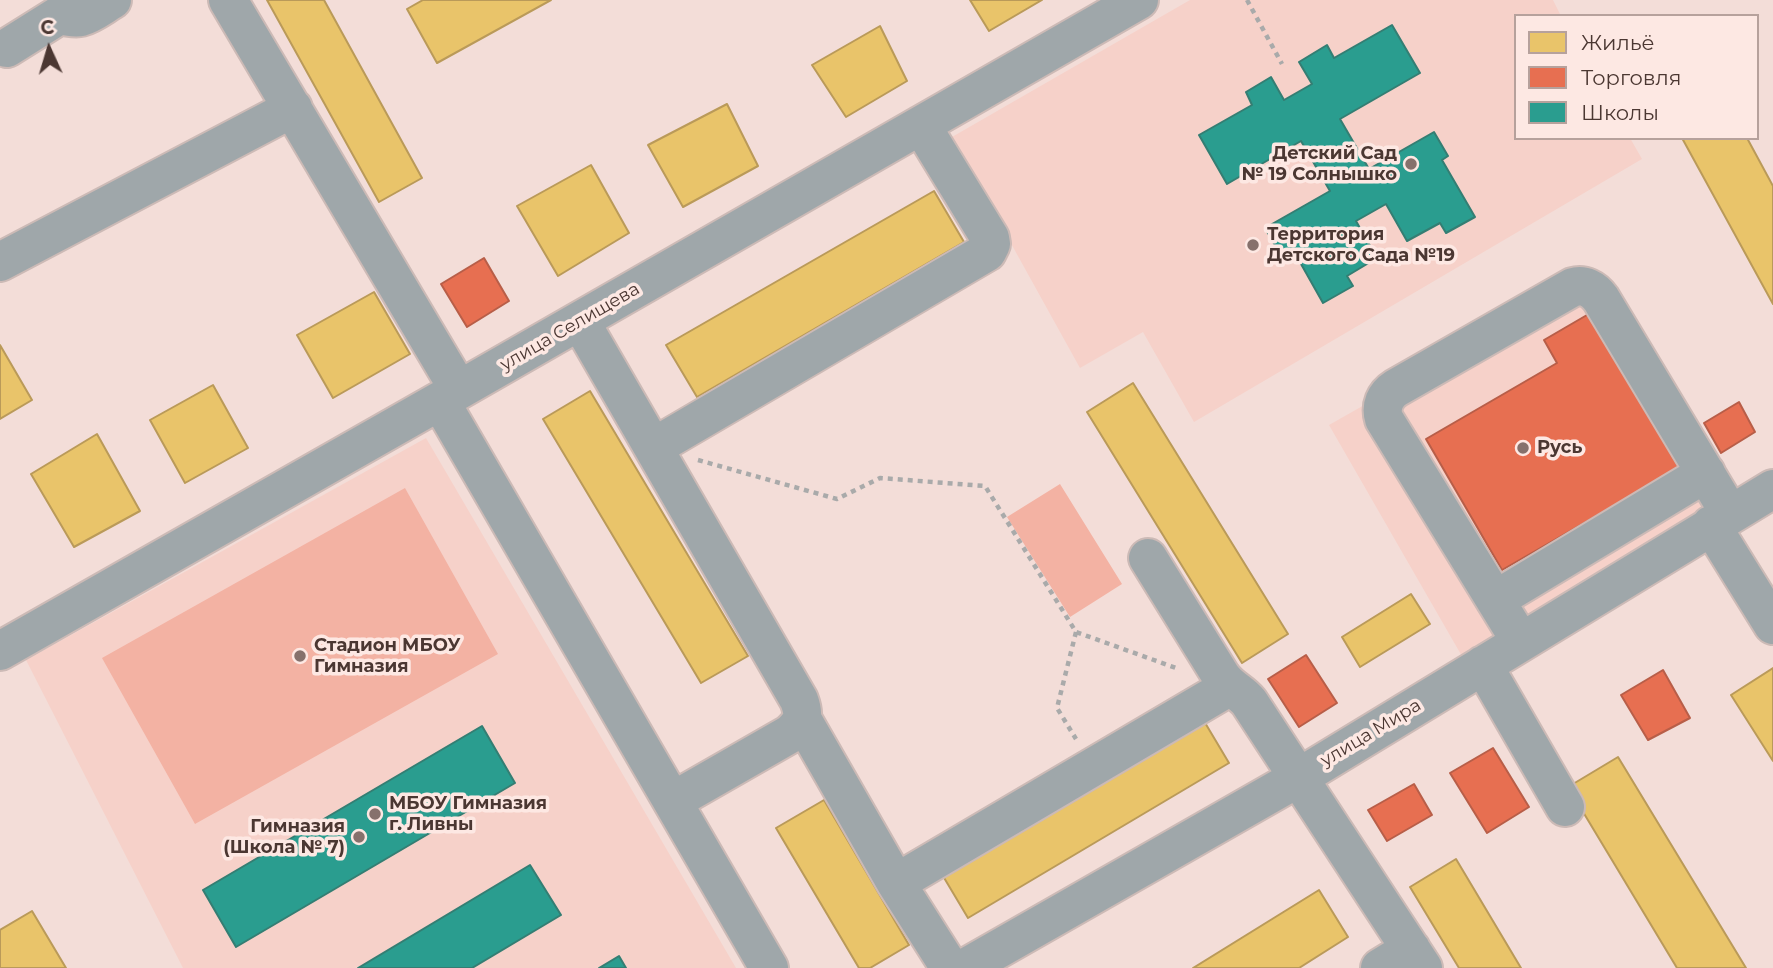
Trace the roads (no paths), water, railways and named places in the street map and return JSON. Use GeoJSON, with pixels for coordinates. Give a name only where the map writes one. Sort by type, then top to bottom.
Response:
{"type":"FeatureCollection","features":[{"type":"Feature","properties":{"kind":"street"},"geometry":{"type":"LineString","coordinates":[[7,48],[58,16],[77,18],[113,0]]}},
{"type":"Feature","properties":{"kind":"street"},"geometry":{"type":"LineString","coordinates":[[228,0],[293,108],[673,801],[769,968]]}},
{"type":"Feature","properties":{"kind":"street","name":"улица Селищева"},"geometry":{"type":"LineString","coordinates":[[0,651],[1139,0]]}},
{"type":"Feature","properties":{"kind":"street"},"geometry":{"type":"LineString","coordinates":[[0,262],[293,108]]}},
{"type":"Feature","properties":{"kind":"street"},"geometry":{"type":"LineString","coordinates":[[654,447],[987,252],[990,239],[921,125]]}},
{"type":"Feature","properties":{"kind":"street"},"geometry":{"type":"LineString","coordinates":[[1521,642],[1384,419],[1382,410],[1388,394],[1396,387],[1573,287],[1585,286],[1601,299],[1706,473],[1721,520],[1773,625]]}},
{"type":"Feature","properties":{"kind":"street"},"geometry":{"type":"LineString","coordinates":[[580,321],[803,710],[799,726],[790,734],[673,801]]}},
{"type":"Feature","properties":{"kind":"street"},"geometry":{"type":"LineString","coordinates":[[1495,600],[1706,473]]}},
{"type":"Feature","properties":{"kind":"street","name":"улица Мира"},"geometry":{"type":"LineString","coordinates":[[965,968],[1297,778],[1773,489]]}},
{"type":"Feature","properties":{"kind":"street"},"geometry":{"type":"LineString","coordinates":[[1148,558],[1229,687],[1244,695],[1249,702],[1297,778],[1404,962]]}},
{"type":"Feature","properties":{"kind":"street"},"geometry":{"type":"LineString","coordinates":[[1483,665],[1564,807]]}},
{"type":"Feature","properties":{"kind":"street"},"geometry":{"type":"LineString","coordinates":[[896,883],[1229,687]]}},
{"type":"Feature","properties":{"kind":"street"},"geometry":{"type":"LineString","coordinates":[[802,719],[896,883],[950,968]]}},
{"type":"Feature","properties":{"kind":"place","name":"Детский Сад № 19 Солнышко"},"geometry":{"type":"Point","coordinates":[1411,164]}},
{"type":"Feature","properties":{"kind":"place","name":"Территория Детского Сада №19"},"geometry":{"type":"Point","coordinates":[1253,245]}},
{"type":"Feature","properties":{"kind":"place","name":"Русь"},"geometry":{"type":"Point","coordinates":[1523,448]}},
{"type":"Feature","properties":{"kind":"place","name":"Стадион МБОУ Гимназия"},"geometry":{"type":"Point","coordinates":[300,656]}},
{"type":"Feature","properties":{"kind":"place","name":"МБОУ Гимназия г. Ливны"},"geometry":{"type":"Point","coordinates":[375,814]}},
{"type":"Feature","properties":{"kind":"place","name":"Гимназия (Школа № 7)"},"geometry":{"type":"Point","coordinates":[359,837]}}]}
